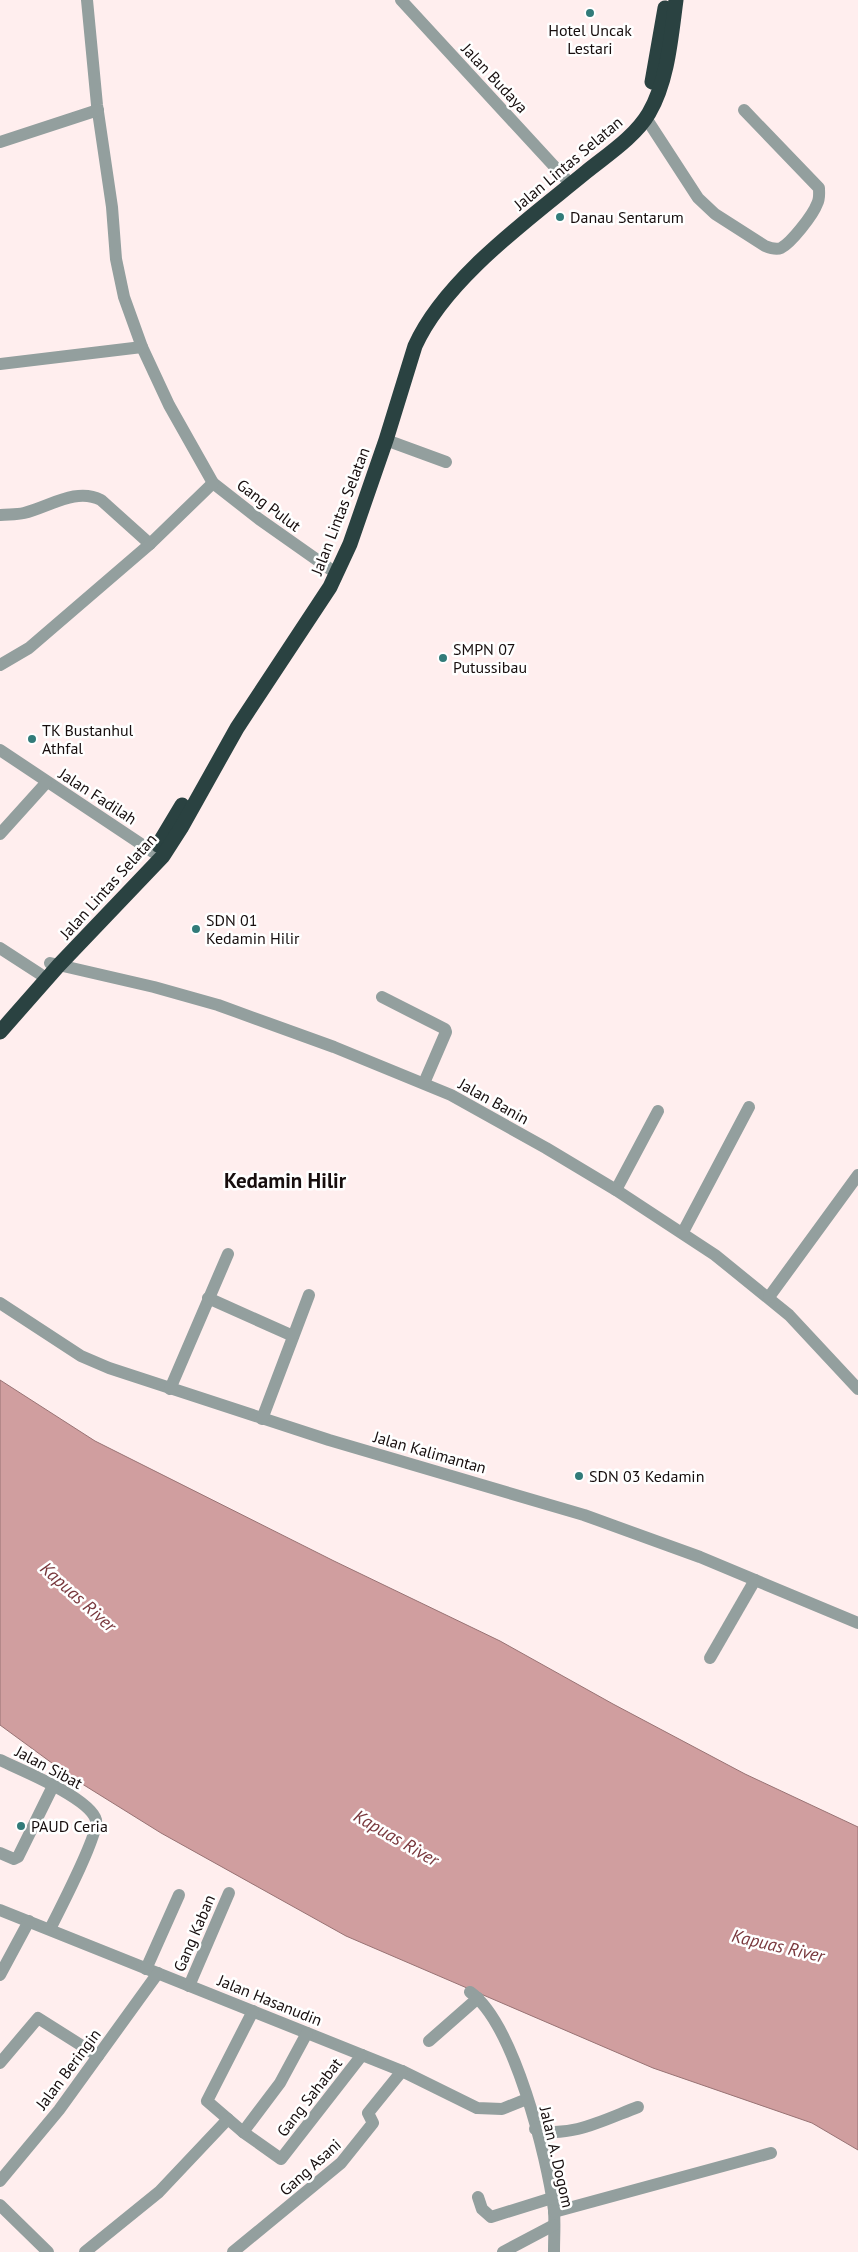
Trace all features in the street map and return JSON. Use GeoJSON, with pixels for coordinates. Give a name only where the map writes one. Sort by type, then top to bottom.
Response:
{"type":"FeatureCollection","features":[{"type":"Feature","properties":{"kind":"highway","name":"Jalan Lintas Selatan"},"geometry":{"type":"LineString","coordinates":[[0,1032],[44,974],[163,856],[181,828],[234,726],[330,587],[350,544],[398,369],[416,322],[454,274],[472,256],[564,178],[589,160],[625,127],[643,106],[653,78],[666,0]]}},
{"type":"Feature","properties":{"kind":"highway","name":"Jalan Lintas Selatan"},"geometry":{"type":"LineString","coordinates":[[0,1021],[153,852],[304,614],[330,569],[386,440],[415,346],[432,313],[459,282],[487,256],[614,150],[646,118],[659,92],[676,0]]}},
{"type":"Feature","properties":{"kind":"street"},"geometry":{"type":"LineString","coordinates":[[0,665],[29,648],[150,544],[213,483],[169,405],[142,347],[124,297],[116,260],[112,207],[98,110],[87,0]]}},
{"type":"Feature","properties":{"kind":"street","name":"Jalan Budaya"},"geometry":{"type":"LineString","coordinates":[[401,0],[564,178]]}},
{"type":"Feature","properties":{"kind":"street"},"geometry":{"type":"LineString","coordinates":[[0,142],[98,110]]}},
{"type":"Feature","properties":{"kind":"street"},"geometry":{"type":"LineString","coordinates":[[646,118],[698,198],[715,214],[765,246],[775,249],[781,248],[795,234],[817,206],[820,197],[819,188],[744,110]]}},
{"type":"Feature","properties":{"kind":"street"},"geometry":{"type":"LineString","coordinates":[[0,364],[142,347]]}},
{"type":"Feature","properties":{"kind":"street"},"geometry":{"type":"LineString","coordinates":[[386,440],[446,462]]}},
{"type":"Feature","properties":{"kind":"street","name":"Gang Pulut"},"geometry":{"type":"LineString","coordinates":[[213,483],[259,519],[330,569]]}},
{"type":"Feature","properties":{"kind":"street"},"geometry":{"type":"LineString","coordinates":[[0,515],[22,513],[66,498],[91,495],[101,500],[150,544]]}},
{"type":"Feature","properties":{"kind":"street","name":"Jalan Fadilah"},"geometry":{"type":"LineString","coordinates":[[0,750],[46,783],[153,852]]}},
{"type":"Feature","properties":{"kind":"street"},"geometry":{"type":"LineString","coordinates":[[0,834],[46,783]]}},
{"type":"Feature","properties":{"kind":"street","name":"Jalan Banin"},"geometry":{"type":"LineString","coordinates":[[0,948],[44,974],[218,1006],[334,1047],[424,1083],[488,1115],[616,1190],[683,1232],[769,1297],[858,1387]]}},
{"type":"Feature","properties":{"kind":"street"},"geometry":{"type":"LineString","coordinates":[[382,997],[445,1029],[446,1035],[424,1083]]}},
{"type":"Feature","properties":{"kind":"street"},"geometry":{"type":"LineString","coordinates":[[683,1232],[748,1106]]}},
{"type":"Feature","properties":{"kind":"street"},"geometry":{"type":"LineString","coordinates":[[616,1190],[658,1112]]}},
{"type":"Feature","properties":{"kind":"street"},"geometry":{"type":"LineString","coordinates":[[769,1297],[858,1175]]}},
{"type":"Feature","properties":{"kind":"street"},"geometry":{"type":"LineString","coordinates":[[170,1389],[228,1254]]}},
{"type":"Feature","properties":{"kind":"street"},"geometry":{"type":"LineString","coordinates":[[262,1419],[309,1295]]}},
{"type":"Feature","properties":{"kind":"street"},"geometry":{"type":"LineString","coordinates":[[208,1298],[293,1336]]}},
{"type":"Feature","properties":{"kind":"street","name":"Jalan Kalimantan"},"geometry":{"type":"LineString","coordinates":[[0,1302],[81,1356],[170,1389],[262,1419],[584,1515],[700,1557],[858,1623]]}},
{"type":"Feature","properties":{"kind":"street"},"geometry":{"type":"LineString","coordinates":[[710,1658],[755,1580]]}},
{"type":"Feature","properties":{"kind":"street","name":"Jalan Sibat"},"geometry":{"type":"LineString","coordinates":[[0,1760],[53,1786],[83,1804],[94,1815],[96,1827],[50,1929]]}},
{"type":"Feature","properties":{"kind":"street"},"geometry":{"type":"LineString","coordinates":[[0,1853],[14,1859],[18,1858],[53,1786]]}},
{"type":"Feature","properties":{"kind":"street","name":"Gang Kaban"},"geometry":{"type":"LineString","coordinates":[[189,1986],[229,1893]]}},
{"type":"Feature","properties":{"kind":"street","name":"Jalan Beringin"},"geometry":{"type":"LineString","coordinates":[[0,2181],[59,2110],[98,2056],[152,1971],[179,1895]]}},
{"type":"Feature","properties":{"kind":"street","name":"Jalan Hasanudin"},"geometry":{"type":"LineString","coordinates":[[0,1910],[402,2071],[477,2108],[502,2109],[527,2099]]}},
{"type":"Feature","properties":{"kind":"street"},"geometry":{"type":"LineString","coordinates":[[0,1975],[29,1921]]}},
{"type":"Feature","properties":{"kind":"street","name":"Jalan A. Dogom"},"geometry":{"type":"LineString","coordinates":[[429,2041],[474,1995],[494,2019],[509,2046],[536,2129],[552,2198],[554,2252]]}},
{"type":"Feature","properties":{"kind":"street"},"geometry":{"type":"LineString","coordinates":[[254,2011],[207,2101],[243,2132],[280,2083],[307,2033]]}},
{"type":"Feature","properties":{"kind":"street"},"geometry":{"type":"LineString","coordinates":[[0,2062],[38,2018],[98,2056]]}},
{"type":"Feature","properties":{"kind":"street","name":"Gang Sahabat"},"geometry":{"type":"LineString","coordinates":[[243,2132],[282,2159],[362,2055]]}},
{"type":"Feature","properties":{"kind":"street","name":"Gang Asani"},"geometry":{"type":"LineString","coordinates":[[233,2252],[303,2197],[348,2156],[373,2123],[368,2113],[402,2071]]}},
{"type":"Feature","properties":{"kind":"street"},"geometry":{"type":"LineString","coordinates":[[536,2129],[551,2132],[575,2129],[638,2107]]}},
{"type":"Feature","properties":{"kind":"street"},"geometry":{"type":"LineString","coordinates":[[85,2252],[159,2192],[228,2119]]}},
{"type":"Feature","properties":{"kind":"street"},"geometry":{"type":"LineString","coordinates":[[554,2212],[771,2153]]}},
{"type":"Feature","properties":{"kind":"street"},"geometry":{"type":"LineString","coordinates":[[478,2197],[482,2209],[491,2217],[552,2198]]}},
{"type":"Feature","properties":{"kind":"street"},"geometry":{"type":"LineString","coordinates":[[0,2205],[48,2252]]}},
{"type":"Feature","properties":{"kind":"street"},"geometry":{"type":"LineString","coordinates":[[503,2252],[554,2225]]}},
{"type":"Feature","properties":{"kind":"water","name":"Kapuas River"},"geometry":{"type":"Polygon","coordinates":[[[0,1380],[95,1441],[334,1561],[500,1641],[745,1774],[858,1827],[858,2150],[812,2123],[653,2068],[346,1936],[161,1833],[71,1777],[0,1725],[0,1380]]]}},
{"type":"Feature","properties":{"kind":"place","name":"Hotel Uncak Lestari"},"geometry":{"type":"Point","coordinates":[590,13]}},
{"type":"Feature","properties":{"kind":"place","name":"Danau Sentarum"},"geometry":{"type":"Point","coordinates":[560,217]}},
{"type":"Feature","properties":{"kind":"place","name":"SMPN 07 Putussibau"},"geometry":{"type":"Point","coordinates":[443,658]}},
{"type":"Feature","properties":{"kind":"place","name":"TK Bustanhul Athfal"},"geometry":{"type":"Point","coordinates":[32,739]}},
{"type":"Feature","properties":{"kind":"place","name":"SDN 01 Kedamin Hilir"},"geometry":{"type":"Point","coordinates":[196,929]}},
{"type":"Feature","properties":{"kind":"place","name":"SDN 03 Kedamin"},"geometry":{"type":"Point","coordinates":[579,1476]}},
{"type":"Feature","properties":{"kind":"place","name":"PAUD Ceria"},"geometry":{"type":"Point","coordinates":[21,1826]}},
{"type":"Feature","properties":{"kind":"district","name":"Kedamin Hilir"},"geometry":{"type":"Point","coordinates":[285,1181]}}]}
